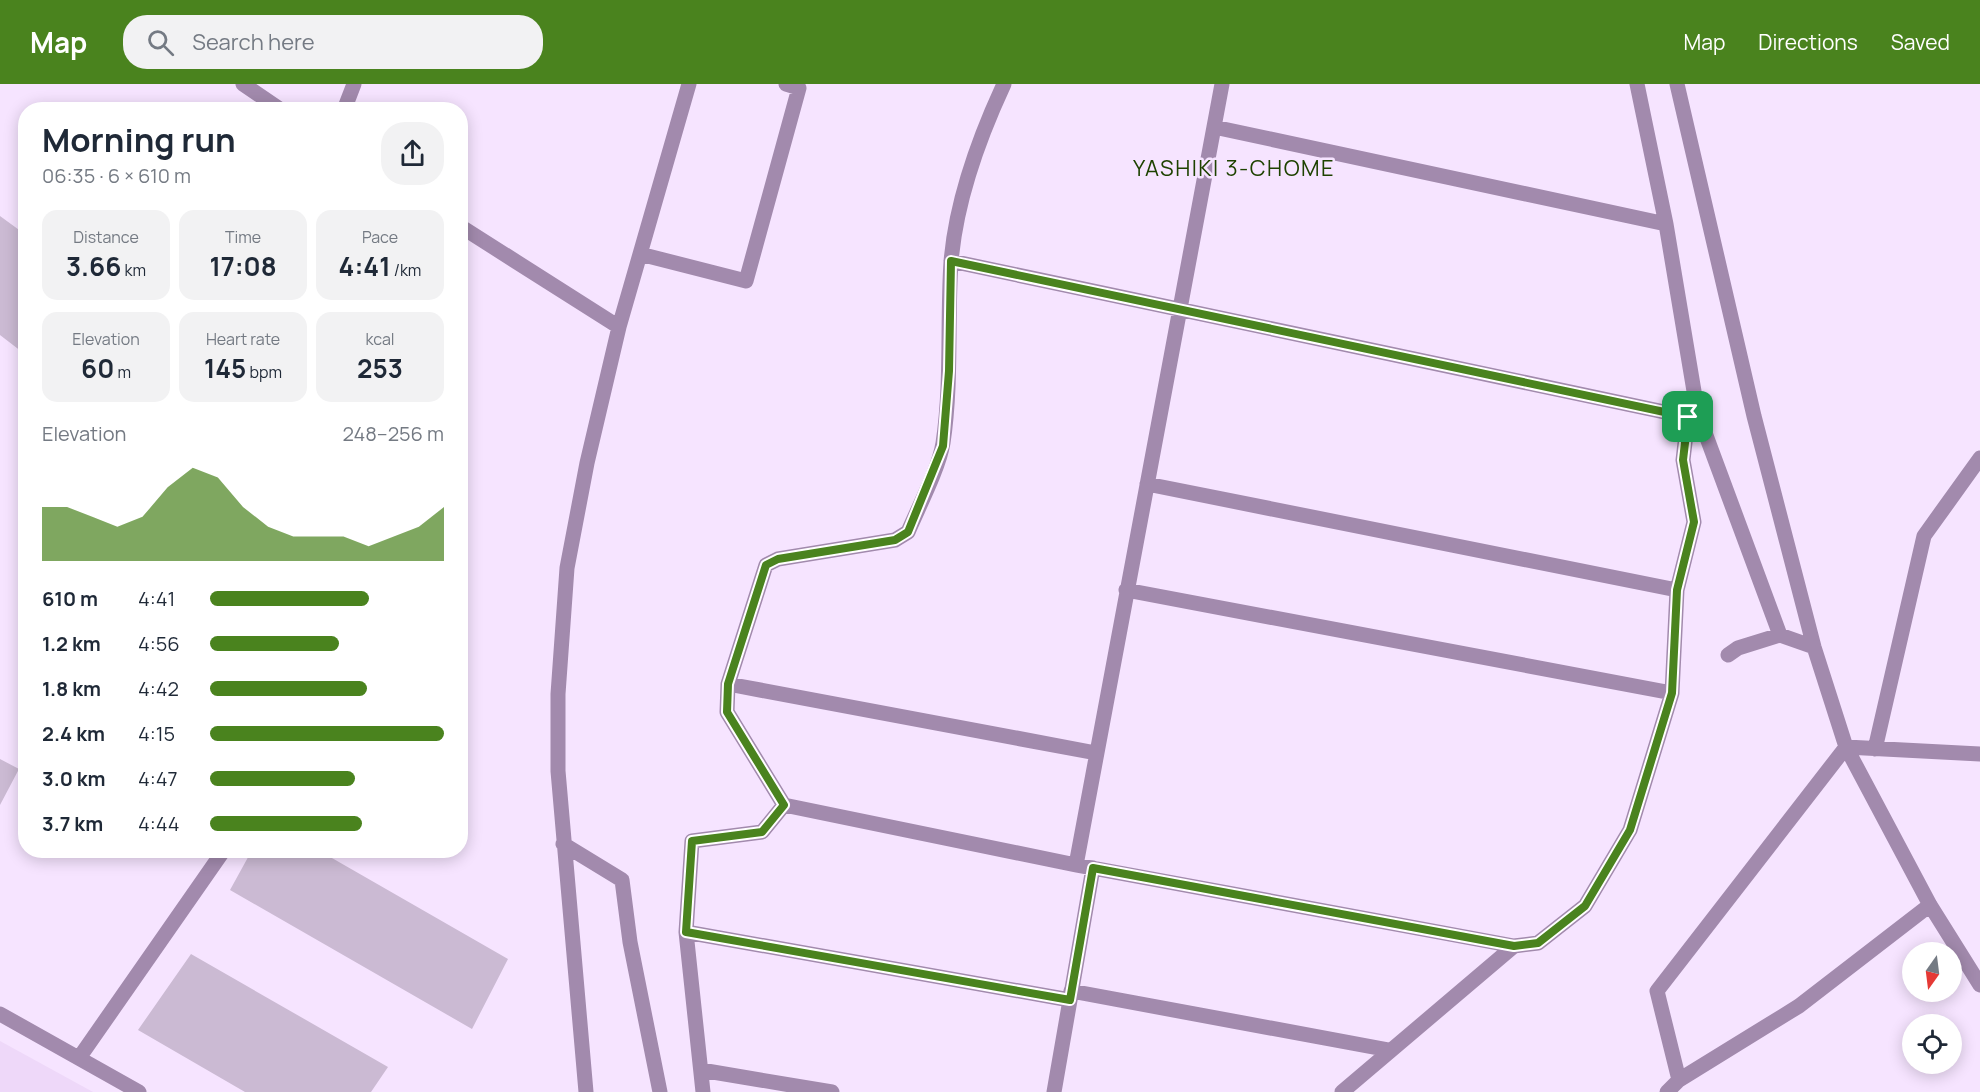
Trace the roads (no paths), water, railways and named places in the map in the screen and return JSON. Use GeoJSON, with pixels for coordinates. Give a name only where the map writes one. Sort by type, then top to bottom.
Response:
{"type":"FeatureCollection","features":[{"type":"Feature","properties":{"kind":"street"},"geometry":{"type":"LineString","coordinates":[[243,84],[269,102]]}},
{"type":"Feature","properties":{"kind":"street"},"geometry":{"type":"LineString","coordinates":[[347,102],[354,84]]}},
{"type":"Feature","properties":{"kind":"street"},"geometry":{"type":"LineString","coordinates":[[586,1092],[558,771],[558,694],[567,568],[587,464],[619,327],[688,84]]}},
{"type":"Feature","properties":{"kind":"street"},"geometry":{"type":"LineString","coordinates":[[640,254],[746,281],[799,88],[786,84]]}},
{"type":"Feature","properties":{"kind":"street"},"geometry":{"type":"LineString","coordinates":[[1004,84],[986,122],[962,194],[951,261],[949,371],[943,446],[908,532],[895,540],[778,559],[766,565],[728,684],[727,712],[784,805],[1076,865],[1514,946],[1538,943],[1585,906],[1630,830],[1672,693],[1677,590],[1694,522],[1683,460],[1688,417],[1695,397],[1666,224],[1637,84]]}},
{"type":"Feature","properties":{"kind":"street"},"geometry":{"type":"LineString","coordinates":[[1076,865],[1222,84]]}},
{"type":"Feature","properties":{"kind":"street"},"geometry":{"type":"LineString","coordinates":[[1677,84],[1755,416],[1814,647],[1846,747],[1930,905],[1980,985]]}},
{"type":"Feature","properties":{"kind":"street"},"geometry":{"type":"LineString","coordinates":[[1214,127],[1666,224]]}},
{"type":"Feature","properties":{"kind":"street"},"geometry":{"type":"LineString","coordinates":[[468,231],[619,327]]}},
{"type":"Feature","properties":{"kind":"street"},"geometry":{"type":"LineString","coordinates":[[951,261],[1688,417],[1704,430],[1780,634]]}},
{"type":"Feature","properties":{"kind":"street"},"geometry":{"type":"LineString","coordinates":[[1875,749],[1924,536],[1980,458]]}},
{"type":"Feature","properties":{"kind":"street"},"geometry":{"type":"LineString","coordinates":[[1147,484],[1677,590]]}},
{"type":"Feature","properties":{"kind":"street"},"geometry":{"type":"LineString","coordinates":[[1126,590],[1672,693]]}},
{"type":"Feature","properties":{"kind":"street"},"geometry":{"type":"LineString","coordinates":[[1728,655],[1738,648],[1780,634],[1814,647]]}},
{"type":"Feature","properties":{"kind":"street"},"geometry":{"type":"LineString","coordinates":[[728,684],[1096,753]]}},
{"type":"Feature","properties":{"kind":"street"},"geometry":{"type":"LineString","coordinates":[[1846,747],[1980,754]]}},
{"type":"Feature","properties":{"kind":"street"},"geometry":{"type":"LineString","coordinates":[[1679,1080],[1657,991],[1846,747]]}},
{"type":"Feature","properties":{"kind":"street"},"geometry":{"type":"LineString","coordinates":[[703,1092],[686,932],[692,841],[762,832],[784,805]]}},
{"type":"Feature","properties":{"kind":"street"},"geometry":{"type":"LineString","coordinates":[[563,844],[622,880],[630,942],[660,1092]]}},
{"type":"Feature","properties":{"kind":"street"},"geometry":{"type":"LineString","coordinates":[[79,1058],[218,858]]}},
{"type":"Feature","properties":{"kind":"street"},"geometry":{"type":"LineString","coordinates":[[1054,1092],[1093,868]]}},
{"type":"Feature","properties":{"kind":"street"},"geometry":{"type":"LineString","coordinates":[[1667,1092],[1679,1080],[1799,1006],[1930,905]]}},
{"type":"Feature","properties":{"kind":"street"},"geometry":{"type":"LineString","coordinates":[[686,932],[1389,1050]]}},
{"type":"Feature","properties":{"kind":"street"},"geometry":{"type":"LineString","coordinates":[[1342,1092],[1514,946]]}},
{"type":"Feature","properties":{"kind":"street"},"geometry":{"type":"LineString","coordinates":[[0,1014],[139,1092]]}},
{"type":"Feature","properties":{"kind":"street"},"geometry":{"type":"LineString","coordinates":[[701,1070],[832,1092]]}},
{"type":"Feature","properties":{"kind":"district","name":"YASHIKI 3-CHOME"},"geometry":{"type":"Point","coordinates":[1234,168]}}]}
